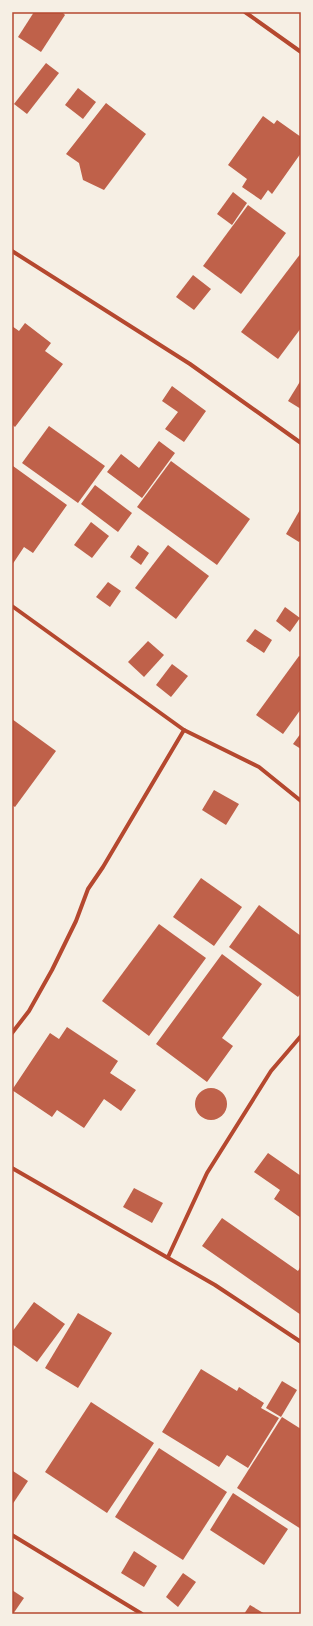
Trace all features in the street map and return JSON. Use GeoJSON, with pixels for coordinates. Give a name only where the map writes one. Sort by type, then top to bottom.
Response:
{"type":"FeatureCollection","features":[{"type":"Feature","properties":{"kind":"street"},"geometry":{"type":"LineString","coordinates":[[245,12],[301,52]]}},
{"type":"Feature","properties":{"kind":"street"},"geometry":{"type":"LineString","coordinates":[[12,252],[190,364],[301,443]]}},
{"type":"Feature","properties":{"kind":"street"},"geometry":{"type":"LineString","coordinates":[[12,606],[184,730],[259,767],[301,801]]}},
{"type":"Feature","properties":{"kind":"street"},"geometry":{"type":"LineString","coordinates":[[12,1033],[29,1011],[52,970],[76,921],[88,889],[103,867],[184,730]]}},
{"type":"Feature","properties":{"kind":"street"},"geometry":{"type":"LineString","coordinates":[[168,1257],[207,1173],[271,1071],[301,1036]]}},
{"type":"Feature","properties":{"kind":"street"},"geometry":{"type":"LineString","coordinates":[[12,1168],[216,1285],[301,1342]]}},
{"type":"Feature","properties":{"kind":"street"},"geometry":{"type":"LineString","coordinates":[[12,1535],[142,1614]]}},
{"type":"Feature","properties":{"kind":"building"},"geometry":{"type":"Polygon","coordinates":[[[34,12],[62,12],[65,15],[41,52],[18,37],[34,12]]]}},
{"type":"Feature","properties":{"kind":"building"},"geometry":{"type":"Polygon","coordinates":[[[46,63],[59,73],[27,114],[14,104],[46,63]]]}},
{"type":"Feature","properties":{"kind":"building"},"geometry":{"type":"Polygon","coordinates":[[[78,88],[96,102],[83,119],[65,105],[78,88]]]}},
{"type":"Feature","properties":{"kind":"building"},"geometry":{"type":"Polygon","coordinates":[[[106,103],[146,134],[104,190],[83,180],[79,163],[66,154],[106,103]]]}},
{"type":"Feature","properties":{"kind":"building"},"geometry":{"type":"Polygon","coordinates":[[[263,116],[274,124],[277,120],[301,137],[301,153],[272,194],[268,190],[261,200],[242,187],[247,179],[228,165],[263,116]]]}},
{"type":"Feature","properties":{"kind":"building"},"geometry":{"type":"Polygon","coordinates":[[[233,192],[247,203],[232,225],[217,214],[233,192]]]}},
{"type":"Feature","properties":{"kind":"building"},"geometry":{"type":"Polygon","coordinates":[[[248,205],[286,233],[241,294],[203,266],[248,205]]]}},
{"type":"Feature","properties":{"kind":"building"},"geometry":{"type":"Polygon","coordinates":[[[301,253],[301,328],[278,359],[241,332],[301,253]]]}},
{"type":"Feature","properties":{"kind":"building"},"geometry":{"type":"Polygon","coordinates":[[[193,275],[211,289],[194,310],[176,297],[193,275]]]}},
{"type":"Feature","properties":{"kind":"building"},"geometry":{"type":"Polygon","coordinates":[[[25,323],[51,343],[45,351],[63,364],[15,427],[12,424],[12,326],[19,331],[25,323]]]}},
{"type":"Feature","properties":{"kind":"building"},"geometry":{"type":"Polygon","coordinates":[[[301,380],[301,409],[288,401],[301,380]]]}},
{"type":"Feature","properties":{"kind":"building"},"geometry":{"type":"Polygon","coordinates":[[[172,386],[206,411],[184,442],[165,429],[178,412],[162,401],[172,386]]]}},
{"type":"Feature","properties":{"kind":"building"},"geometry":{"type":"Polygon","coordinates":[[[49,426],[105,466],[78,503],[22,463],[49,426]]]}},
{"type":"Feature","properties":{"kind":"building"},"geometry":{"type":"Polygon","coordinates":[[[159,441],[175,453],[142,498],[107,472],[121,454],[139,468],[159,441]]]}},
{"type":"Feature","properties":{"kind":"building"},"geometry":{"type":"Polygon","coordinates":[[[171,461],[250,519],[217,565],[137,507],[171,461]]]}},
{"type":"Feature","properties":{"kind":"building"},"geometry":{"type":"Polygon","coordinates":[[[13,466],[67,505],[33,553],[24,547],[12,565],[13,466]]]}},
{"type":"Feature","properties":{"kind":"building"},"geometry":{"type":"Polygon","coordinates":[[[95,485],[132,513],[118,532],[81,504],[95,485]]]}},
{"type":"Feature","properties":{"kind":"building"},"geometry":{"type":"Polygon","coordinates":[[[301,508],[301,539],[299,542],[286,534],[301,508]]]}},
{"type":"Feature","properties":{"kind":"building"},"geometry":{"type":"Polygon","coordinates":[[[91,522],[109,536],[92,558],[74,545],[91,522]]]}},
{"type":"Feature","properties":{"kind":"building"},"geometry":{"type":"Polygon","coordinates":[[[138,545],[149,553],[141,565],[130,557],[138,545]]]}},
{"type":"Feature","properties":{"kind":"building"},"geometry":{"type":"Polygon","coordinates":[[[168,545],[209,576],[176,619],[135,588],[168,545]]]}},
{"type":"Feature","properties":{"kind":"building"},"geometry":{"type":"Polygon","coordinates":[[[108,582],[121,591],[110,607],[96,597],[108,582]]]}},
{"type":"Feature","properties":{"kind":"building"},"geometry":{"type":"Polygon","coordinates":[[[285,607],[300,618],[290,632],[276,621],[285,607]]]}},
{"type":"Feature","properties":{"kind":"building"},"geometry":{"type":"Polygon","coordinates":[[[255,629],[272,640],[264,653],[246,641],[255,629]]]}},
{"type":"Feature","properties":{"kind":"building"},"geometry":{"type":"Polygon","coordinates":[[[148,641],[164,655],[144,677],[128,662],[148,641]]]}},
{"type":"Feature","properties":{"kind":"building"},"geometry":{"type":"Polygon","coordinates":[[[299,656],[301,657],[301,709],[283,734],[256,715],[299,656]]]}},
{"type":"Feature","properties":{"kind":"building"},"geometry":{"type":"Polygon","coordinates":[[[172,664],[188,676],[171,697],[156,685],[172,664]]]}},
{"type":"Feature","properties":{"kind":"building"},"geometry":{"type":"Polygon","coordinates":[[[12,719],[56,751],[15,807],[12,805],[12,719]]]}},
{"type":"Feature","properties":{"kind":"building"},"geometry":{"type":"Polygon","coordinates":[[[301,733],[301,749],[293,744],[301,733]]]}},
{"type":"Feature","properties":{"kind":"building"},"geometry":{"type":"Polygon","coordinates":[[[214,790],[239,804],[226,825],[202,810],[214,790]]]}},
{"type":"Feature","properties":{"kind":"building"},"geometry":{"type":"Polygon","coordinates":[[[201,878],[242,907],[214,946],[173,917],[201,878]]]}},
{"type":"Feature","properties":{"kind":"building"},"geometry":{"type":"Polygon","coordinates":[[[259,905],[301,936],[301,993],[298,997],[229,947],[259,905]]]}},
{"type":"Feature","properties":{"kind":"building"},"geometry":{"type":"Polygon","coordinates":[[[159,924],[206,958],[149,1036],[102,1001],[159,924]]]}},
{"type":"Feature","properties":{"kind":"building"},"geometry":{"type":"Polygon","coordinates":[[[222,954],[262,984],[222,1038],[233,1046],[207,1082],[156,1044],[222,954]]]}},
{"type":"Feature","properties":{"kind":"building"},"geometry":{"type":"Polygon","coordinates":[[[67,1027],[118,1061],[110,1073],[136,1090],[121,1111],[104,1099],[84,1128],[57,1110],[52,1117],[12,1090],[50,1033],[59,1039],[67,1027]]]}},
{"type":"Feature","properties":{"kind":"building"},"geometry":{"type":"Polygon","coordinates":[[[211,1088],[217,1089],[224,1095],[227,1104],[226,1110],[220,1117],[211,1120],[205,1119],[198,1113],[195,1104],[196,1098],[202,1091],[211,1088]]]}},
{"type":"Feature","properties":{"kind":"building"},"geometry":{"type":"Polygon","coordinates":[[[268,1153],[301,1176],[301,1218],[274,1199],[280,1190],[254,1172],[268,1153]]]}},
{"type":"Feature","properties":{"kind":"building"},"geometry":{"type":"Polygon","coordinates":[[[134,1188],[163,1203],[152,1223],[123,1207],[134,1188]]]}},
{"type":"Feature","properties":{"kind":"building"},"geometry":{"type":"Polygon","coordinates":[[[222,1218],[298,1271],[301,1266],[301,1315],[202,1246],[222,1218]]]}},
{"type":"Feature","properties":{"kind":"building"},"geometry":{"type":"Polygon","coordinates":[[[34,1302],[65,1324],[37,1362],[12,1344],[12,1332],[34,1302]]]}},
{"type":"Feature","properties":{"kind":"building"},"geometry":{"type":"Polygon","coordinates":[[[78,1313],[112,1333],[78,1388],[45,1368],[78,1313]]]}},
{"type":"Feature","properties":{"kind":"building"},"geometry":{"type":"Polygon","coordinates":[[[201,1369],[237,1391],[239,1387],[264,1403],[261,1408],[279,1418],[248,1468],[227,1455],[219,1467],[162,1432],[201,1369]]]}},
{"type":"Feature","properties":{"kind":"building"},"geometry":{"type":"Polygon","coordinates":[[[282,1381],[297,1390],[281,1417],[266,1408],[282,1381]]]}},
{"type":"Feature","properties":{"kind":"building"},"geometry":{"type":"Polygon","coordinates":[[[91,1402],[154,1443],[107,1513],[45,1472],[91,1402]]]}},
{"type":"Feature","properties":{"kind":"building"},"geometry":{"type":"Polygon","coordinates":[[[282,1417],[301,1429],[301,1529],[237,1488],[282,1417]]]}},
{"type":"Feature","properties":{"kind":"building"},"geometry":{"type":"Polygon","coordinates":[[[159,1448],[227,1492],[183,1560],[115,1517],[159,1448]]]}},
{"type":"Feature","properties":{"kind":"building"},"geometry":{"type":"Polygon","coordinates":[[[13,1471],[28,1481],[12,1505],[12,1473],[13,1471]]]}},
{"type":"Feature","properties":{"kind":"building"},"geometry":{"type":"Polygon","coordinates":[[[233,1493],[288,1529],[264,1565],[210,1530],[233,1493]]]}},
{"type":"Feature","properties":{"kind":"building"},"geometry":{"type":"Polygon","coordinates":[[[134,1551],[157,1566],[144,1587],[121,1573],[134,1551]]]}},
{"type":"Feature","properties":{"kind":"building"},"geometry":{"type":"Polygon","coordinates":[[[183,1573],[196,1582],[178,1607],[166,1597],[183,1573]]]}},
{"type":"Feature","properties":{"kind":"building"},"geometry":{"type":"Polygon","coordinates":[[[12,1590],[24,1598],[13,1614],[12,1614],[12,1590]]]}},
{"type":"Feature","properties":{"kind":"building"},"geometry":{"type":"Polygon","coordinates":[[[250,1605],[265,1614],[244,1614],[250,1605]]]}}]}
